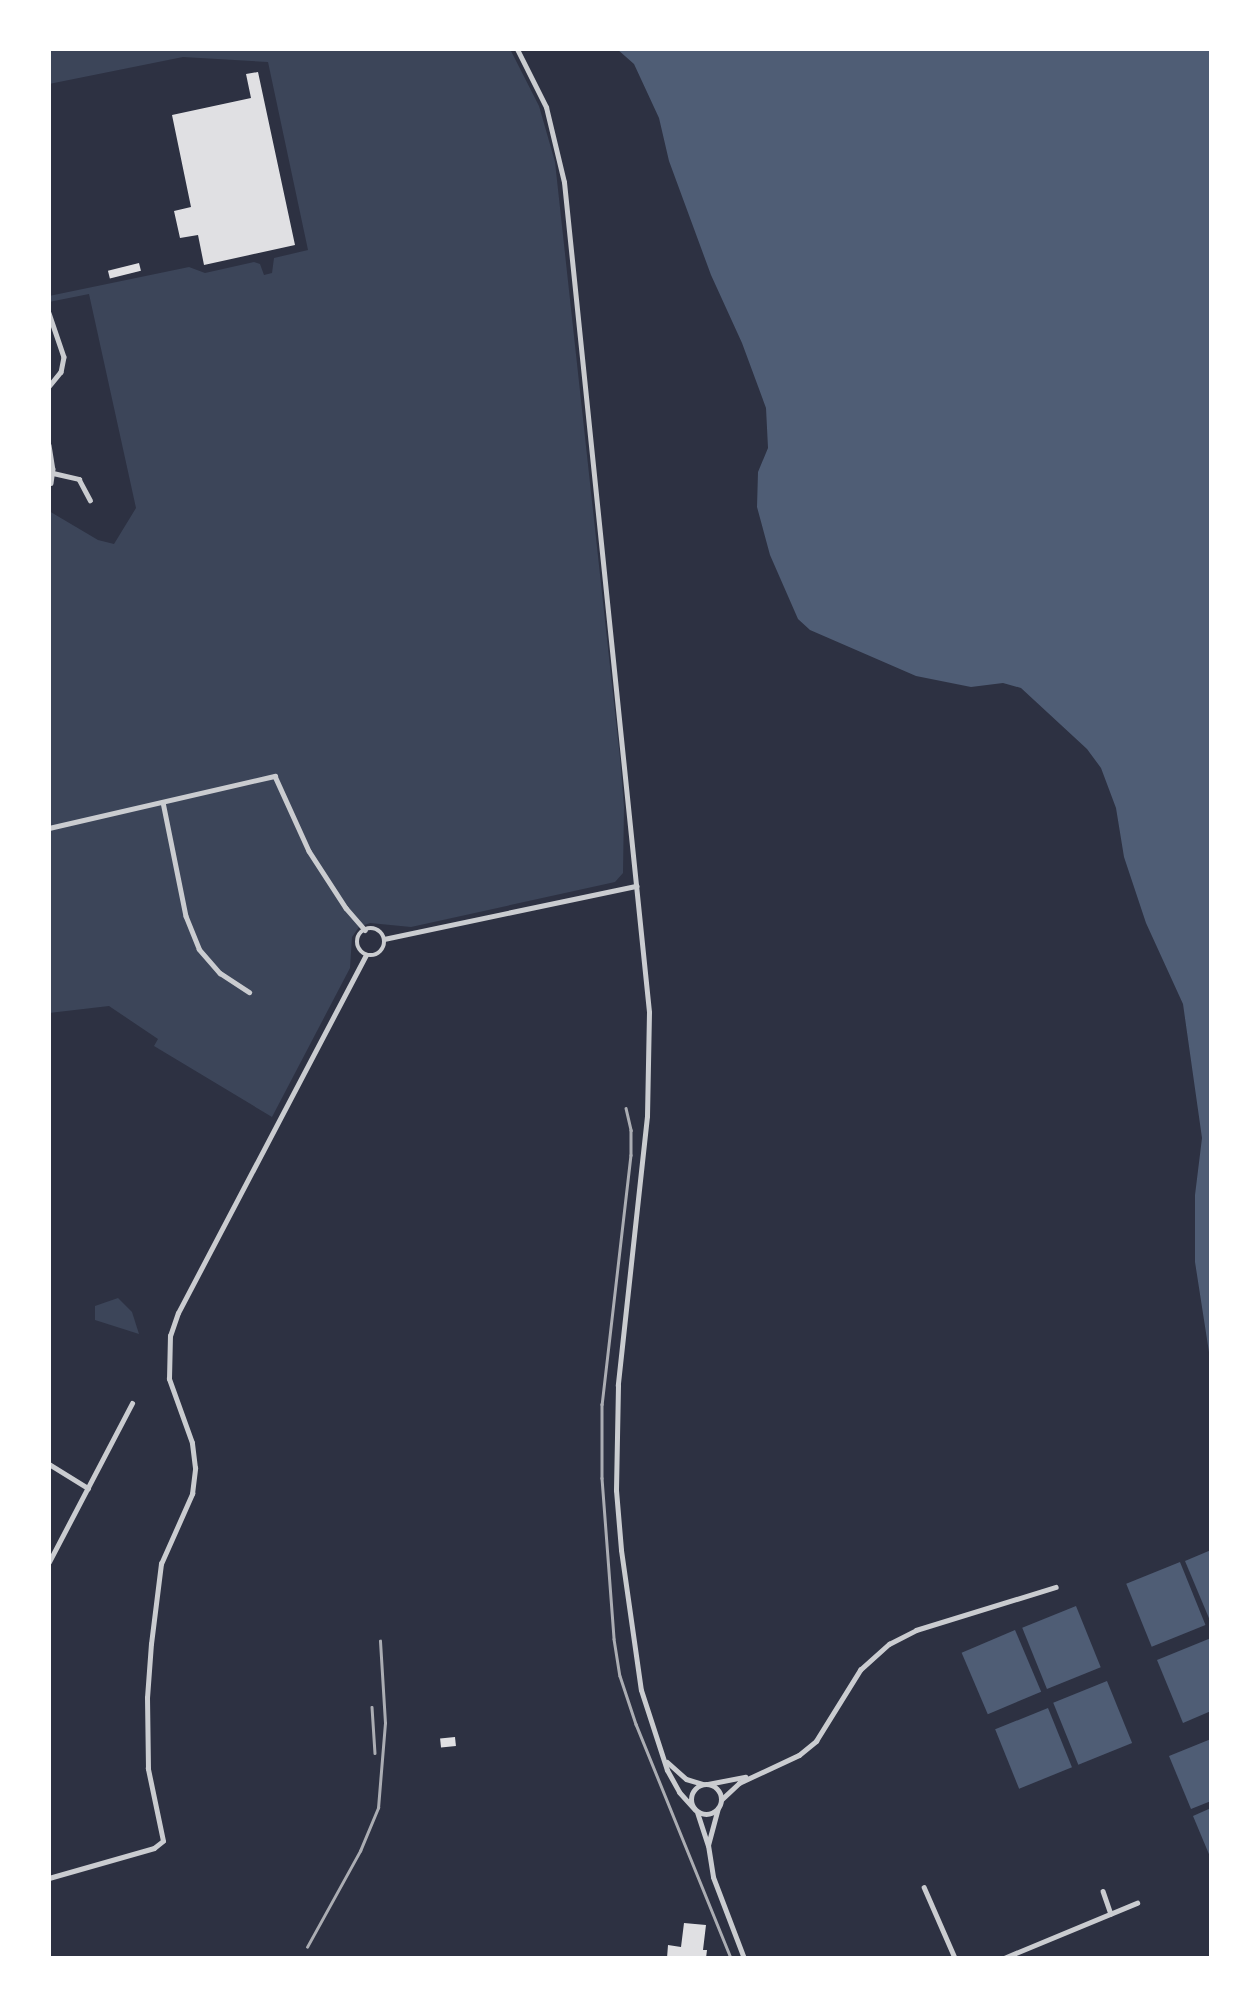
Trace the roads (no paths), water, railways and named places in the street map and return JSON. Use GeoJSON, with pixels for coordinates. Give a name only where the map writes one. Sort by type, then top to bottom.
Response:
{"type":"FeatureCollection","features":[{"type":"Feature","properties":{"kind":"street"},"geometry":{"type":"LineString","coordinates":[[517,49],[534,80],[550,120],[564,182],[649,1012],[650,1069],[645,1139],[621,1341],[616,1490],[637,1676],[674,1784],[696,1811],[710,1814],[718,1808]]}},
{"type":"Feature","properties":{"kind":"street"},"geometry":{"type":"LineString","coordinates":[[49,313],[54,321],[64,362],[61,372],[49,387]]}},
{"type":"Feature","properties":{"kind":"street"},"geometry":{"type":"LineString","coordinates":[[49,445],[53,473],[51,483]]}},
{"type":"Feature","properties":{"kind":"street"},"geometry":{"type":"LineString","coordinates":[[53,473],[79,479],[90,500]]}},
{"type":"Feature","properties":{"kind":"street"},"geometry":{"type":"LineString","coordinates":[[49,828],[275,776],[309,851],[365,930]]}},
{"type":"Feature","properties":{"kind":"street"},"geometry":{"type":"LineString","coordinates":[[163,802],[186,916],[200,949],[220,973],[249,992]]}},
{"type":"Feature","properties":{"kind":"street"},"geometry":{"type":"LineString","coordinates":[[384,939],[636,886]]}},
{"type":"Feature","properties":{"kind":"street"},"geometry":{"type":"LineString","coordinates":[[365,930],[378,930],[384,939],[381,952],[366,955]]}},
{"type":"Feature","properties":{"kind":"street"},"geometry":{"type":"LineString","coordinates":[[365,930],[358,941],[360,950],[366,955]]}},
{"type":"Feature","properties":{"kind":"street"},"geometry":{"type":"LineString","coordinates":[[49,1878],[153,1848],[163,1841],[148,1769],[147,1698],[151,1644],[161,1564],[192,1494],[195,1468],[192,1443],[169,1379],[170,1336],[178,1312],[366,955]]}},
{"type":"Feature","properties":{"kind":"street"},"geometry":{"type":"LineString","coordinates":[[49,1562],[132,1403]]}},
{"type":"Feature","properties":{"kind":"street"},"geometry":{"type":"LineString","coordinates":[[49,1464],[88,1488]]}},
{"type":"Feature","properties":{"kind":"street"},"geometry":{"type":"LineString","coordinates":[[708,1845],[721,1800],[750,1777],[799,1755],[816,1741],[860,1670],[889,1644],[916,1630],[1056,1587]]}},
{"type":"Feature","properties":{"kind":"street"},"geometry":{"type":"LineString","coordinates":[[667,1762],[686,1779],[719,1791],[721,1800]]}},
{"type":"Feature","properties":{"kind":"street"},"geometry":{"type":"LineString","coordinates":[[744,1958],[713,1877],[708,1845],[690,1801],[692,1792],[705,1784],[750,1777]]}},
{"type":"Feature","properties":{"kind":"street"},"geometry":{"type":"LineString","coordinates":[[924,1888],[955,1958]]}},
{"type":"Feature","properties":{"kind":"street"},"geometry":{"type":"LineString","coordinates":[[1103,1891],[1111,1914]]}},
{"type":"Feature","properties":{"kind":"street"},"geometry":{"type":"LineString","coordinates":[[1004,1958],[1138,1903]]}},
{"type":"Feature","properties":{"kind":"railway"},"geometry":{"type":"LineString","coordinates":[[626,1108],[631,1130],[631,1155],[602,1404],[602,1478],[614,1639],[620,1676],[636,1724],[731,1958]]}},
{"type":"Feature","properties":{"kind":"railway"},"geometry":{"type":"LineString","coordinates":[[307,1947],[360,1851],[378,1808],[385,1723],[380,1641]]}},
{"type":"Feature","properties":{"kind":"railway"},"geometry":{"type":"LineString","coordinates":[[372,1707],[375,1753]]}}]}
